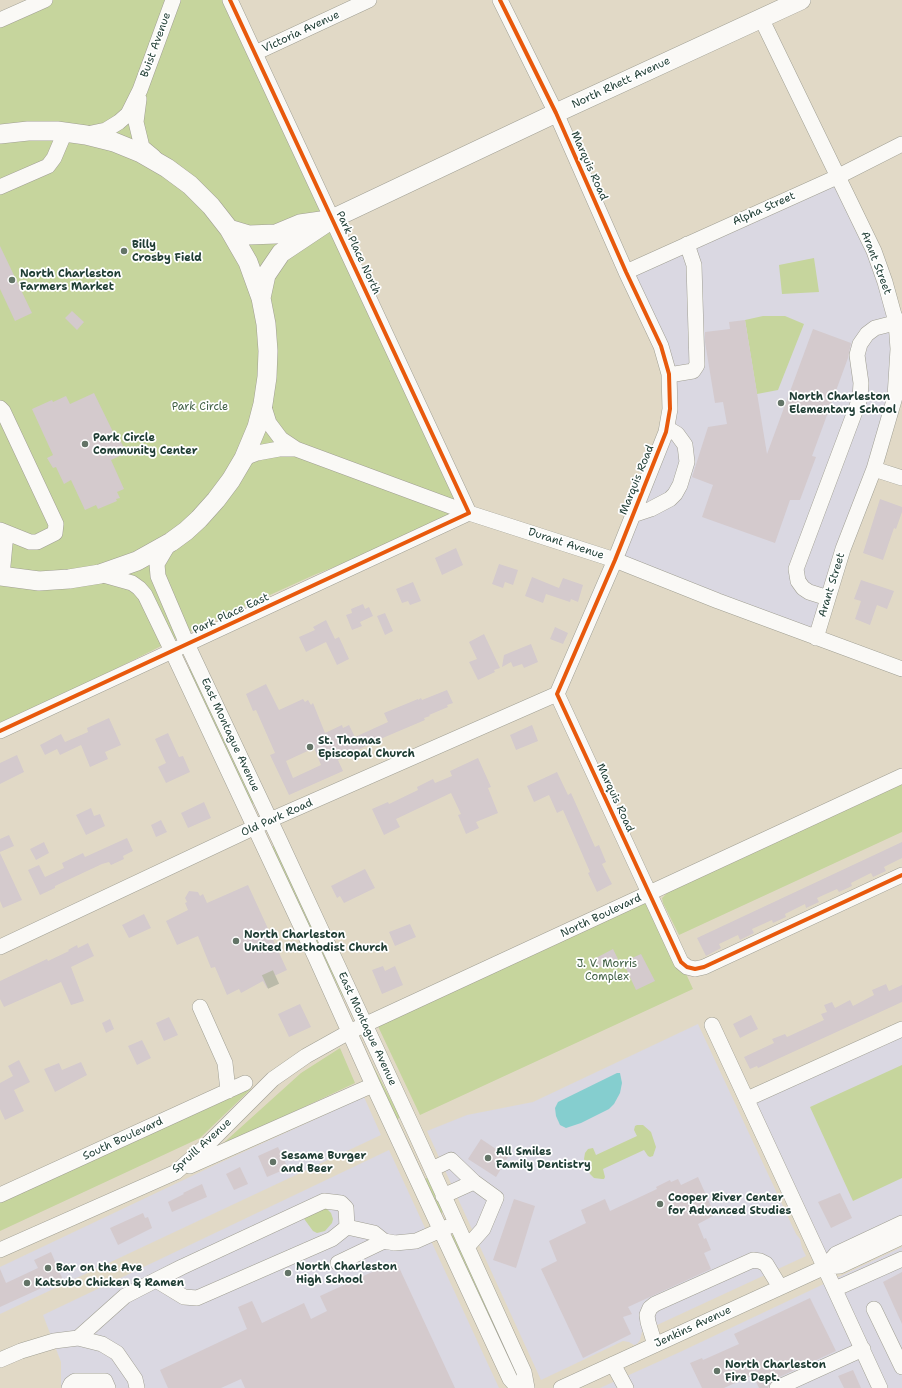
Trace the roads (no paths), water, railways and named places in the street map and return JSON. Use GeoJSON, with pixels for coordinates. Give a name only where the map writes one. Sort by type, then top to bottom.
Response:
{"type":"FeatureCollection","features":[{"type":"Feature","properties":{"kind":"main road","name":"North Rhett Avenue"},"geometry":{"type":"LineString","coordinates":[[261,298],[266,275],[281,253],[332,219],[556,113],[801,0]]}},
{"type":"Feature","properties":{"kind":"main road"},"geometry":{"type":"LineString","coordinates":[[0,134],[28,131],[65,132],[86,135],[114,142],[141,153],[167,168],[190,185],[211,206],[229,229],[248,262],[261,298],[266,324],[268,351],[267,377],[263,404],[257,427],[244,458],[231,480],[199,519],[171,542],[137,561],[100,574],[69,580],[39,581],[3,577]]}},
{"type":"Feature","properties":{"kind":"main road","name":"North Rhett Avenue"},"geometry":{"type":"LineString","coordinates":[[229,229],[249,235],[276,234],[300,224],[332,219]]}},
{"type":"Feature","properties":{"kind":"street"},"geometry":{"type":"LineString","coordinates":[[0,20],[45,0]]}},
{"type":"Feature","properties":{"kind":"street","name":"Buist Avenue"},"geometry":{"type":"LineString","coordinates":[[86,135],[106,130],[120,122],[128,114],[140,90],[173,0]]}},
{"type":"Feature","properties":{"kind":"street","name":"Park Place North"},"geometry":{"type":"LineString","coordinates":[[230,0],[469,513]]}},
{"type":"Feature","properties":{"kind":"street","name":"Victoria Avenue"},"geometry":{"type":"LineString","coordinates":[[255,53],[369,0]]}},
{"type":"Feature","properties":{"kind":"street","name":"Marquis Road"},"geometry":{"type":"LineString","coordinates":[[500,0],[556,113],[626,272],[661,346],[669,375],[670,409],[667,428],[615,560],[557,694],[681,962],[687,968],[695,969],[704,967],[902,875]]}},
{"type":"Feature","properties":{"kind":"street","name":"Arant Street"},"geometry":{"type":"LineString","coordinates":[[761,18],[874,251],[899,322],[895,397],[874,469],[843,549],[816,638]]}},
{"type":"Feature","properties":{"kind":"street","name":"Buist Avenue"},"geometry":{"type":"LineString","coordinates":[[140,90],[136,122],[142,147],[167,168]]}},
{"type":"Feature","properties":{"kind":"street"},"geometry":{"type":"LineString","coordinates":[[0,187],[48,166],[54,158],[65,132]]}},
{"type":"Feature","properties":{"kind":"street","name":"Alpha Street"},"geometry":{"type":"LineString","coordinates":[[626,272],[837,177],[902,144]]}},
{"type":"Feature","properties":{"kind":"street"},"geometry":{"type":"LineString","coordinates":[[669,375],[693,370],[697,365],[694,265],[688,244]]}},
{"type":"Feature","properties":{"kind":"street"},"geometry":{"type":"LineString","coordinates":[[828,598],[809,592],[803,588],[798,581],[796,569],[860,398],[861,383],[857,355],[860,344],[867,334],[875,328],[899,322]]}},
{"type":"Feature","properties":{"kind":"street","name":"Durant Avenue"},"geometry":{"type":"LineString","coordinates":[[263,404],[269,423],[281,439],[296,449],[469,513],[615,560],[718,601],[902,669]]}},
{"type":"Feature","properties":{"kind":"street"},"geometry":{"type":"LineString","coordinates":[[0,408],[3,411],[56,524],[55,533],[37,542],[30,542],[3,531],[3,577]]}},
{"type":"Feature","properties":{"kind":"street"},"geometry":{"type":"LineString","coordinates":[[633,515],[651,509],[670,499],[676,494],[680,485],[687,462],[685,445],[677,434],[667,428]]}},
{"type":"Feature","properties":{"kind":"street","name":"Durant Avenue"},"geometry":{"type":"LineString","coordinates":[[244,458],[256,453],[279,449],[296,449]]}},
{"type":"Feature","properties":{"kind":"street"},"geometry":{"type":"LineString","coordinates":[[874,469],[902,478]]}},
{"type":"Feature","properties":{"kind":"street","name":"Park Place East"},"geometry":{"type":"LineString","coordinates":[[0,731],[469,513]]}},
{"type":"Feature","properties":{"kind":"street","name":"East Montague Avenue"},"geometry":{"type":"LineString","coordinates":[[171,542],[157,564],[158,576],[187,644],[270,820],[524,1372],[527,1388]]}},
{"type":"Feature","properties":{"kind":"street","name":"East Montague Avenue"},"geometry":{"type":"LineString","coordinates":[[100,574],[132,583],[145,595],[510,1379],[518,1388]]}},
{"type":"Feature","properties":{"kind":"street","name":"Old Park Road"},"geometry":{"type":"LineString","coordinates":[[0,947],[270,820],[557,694]]}},
{"type":"Feature","properties":{"kind":"street","name":"North Boulevard"},"geometry":{"type":"LineString","coordinates":[[364,1024],[902,776]]}},
{"type":"Feature","properties":{"kind":"street"},"geometry":{"type":"LineString","coordinates":[[200,1007],[225,1063],[228,1091]]}},
{"type":"Feature","properties":{"kind":"street","name":"Spruill Avenue"},"geometry":{"type":"LineString","coordinates":[[0,1250],[176,1172],[206,1146],[273,1079],[306,1056],[364,1024]]}},
{"type":"Feature","properties":{"kind":"street"},"geometry":{"type":"LineString","coordinates":[[712,1025],[880,1388]]}},
{"type":"Feature","properties":{"kind":"street"},"geometry":{"type":"LineString","coordinates":[[747,1099],[902,1029]]}},
{"type":"Feature","properties":{"kind":"street","name":"South Boulevard"},"geometry":{"type":"LineString","coordinates":[[0,1195],[245,1083]]}},
{"type":"Feature","properties":{"kind":"street"},"geometry":{"type":"LineString","coordinates":[[176,1172],[373,1085]]}},
{"type":"Feature","properties":{"kind":"street"},"geometry":{"type":"LineString","coordinates":[[432,1170],[451,1160],[474,1182],[496,1198],[483,1229],[467,1247]]}},
{"type":"Feature","properties":{"kind":"street"},"geometry":{"type":"LineString","coordinates":[[443,1196],[474,1182]]}},
{"type":"Feature","properties":{"kind":"street"},"geometry":{"type":"LineString","coordinates":[[78,1338],[124,1296],[324,1201],[341,1203],[346,1208],[347,1227]]}},
{"type":"Feature","properties":{"kind":"street"},"geometry":{"type":"LineString","coordinates":[[156,1280],[184,1297],[197,1298],[332,1238],[347,1227],[374,1233],[384,1241],[395,1243],[416,1241],[456,1223]]}},
{"type":"Feature","properties":{"kind":"street"},"geometry":{"type":"LineString","coordinates":[[825,1267],[836,1254],[902,1223]]}},
{"type":"Feature","properties":{"kind":"street"},"geometry":{"type":"LineString","coordinates":[[825,1267],[840,1266],[902,1237]]}},
{"type":"Feature","properties":{"kind":"street"},"geometry":{"type":"LineString","coordinates":[[338,1263],[384,1241]]}},
{"type":"Feature","properties":{"kind":"street"},"geometry":{"type":"LineString","coordinates":[[835,1289],[902,1259]]}},
{"type":"Feature","properties":{"kind":"street"},"geometry":{"type":"LineString","coordinates":[[655,1345],[647,1315],[650,1308],[654,1304],[753,1260],[766,1264],[780,1287]]}},
{"type":"Feature","properties":{"kind":"street","name":"Jenkins Avenue"},"geometry":{"type":"LineString","coordinates":[[561,1388],[825,1267]]}},
{"type":"Feature","properties":{"kind":"street"},"geometry":{"type":"LineString","coordinates":[[874,1309],[902,1366]]}},
{"type":"Feature","properties":{"kind":"street"},"geometry":{"type":"LineString","coordinates":[[0,1360],[21,1351],[54,1341],[78,1338],[102,1344],[117,1353],[135,1379],[138,1388]]}},
{"type":"Feature","properties":{"kind":"street"},"geometry":{"type":"LineString","coordinates":[[777,1388],[863,1350]]}},
{"type":"Feature","properties":{"kind":"street"},"geometry":{"type":"LineString","coordinates":[[614,1364],[626,1388]]}},
{"type":"Feature","properties":{"kind":"street"},"geometry":{"type":"LineString","coordinates":[[69,1388],[75,1381],[105,1381],[108,1388]]}},
{"type":"Feature","properties":{"kind":"water"},"geometry":{"type":"Polygon","coordinates":[[[617,1073],[620,1073],[622,1083],[620,1093],[614,1104],[609,1109],[581,1123],[566,1128],[560,1125],[556,1116],[555,1108],[558,1102],[617,1073]]]}},
{"type":"Feature","properties":{"kind":"tunnel"},"geometry":{"type":"LineString","coordinates":[[265,982],[276,977]]}},
{"type":"Feature","properties":{"kind":"place","name":"Billy Crosby Field"},"geometry":{"type":"Point","coordinates":[124,251]}},
{"type":"Feature","properties":{"kind":"place","name":"North Charleston Farmers Market"},"geometry":{"type":"Point","coordinates":[12,280]}},
{"type":"Feature","properties":{"kind":"place","name":"North Charleston Elementary School"},"geometry":{"type":"Point","coordinates":[781,403]}},
{"type":"Feature","properties":{"kind":"place","name":"Park Circle Community Center"},"geometry":{"type":"Point","coordinates":[85,444]}},
{"type":"Feature","properties":{"kind":"place","name":"St. Thomas Episcopal Church"},"geometry":{"type":"Point","coordinates":[310,747]}},
{"type":"Feature","properties":{"kind":"place","name":"North Charleston United Methodist Church"},"geometry":{"type":"Point","coordinates":[236,941]}},
{"type":"Feature","properties":{"kind":"place","name":"All Smiles Family Dentistry"},"geometry":{"type":"Point","coordinates":[488,1158]}},
{"type":"Feature","properties":{"kind":"place","name":"Sesame Burger and Beer"},"geometry":{"type":"Point","coordinates":[273,1162]}},
{"type":"Feature","properties":{"kind":"place","name":"Cooper River Center for Advanced Studies"},"geometry":{"type":"Point","coordinates":[660,1204]}},
{"type":"Feature","properties":{"kind":"place","name":"Bar on the Ave"},"geometry":{"type":"Point","coordinates":[48,1268]}},
{"type":"Feature","properties":{"kind":"place","name":"North Charleston High School"},"geometry":{"type":"Point","coordinates":[288,1273]}},
{"type":"Feature","properties":{"kind":"place","name":"Katsubo Chicken & Ramen"},"geometry":{"type":"Point","coordinates":[27,1283]}},
{"type":"Feature","properties":{"kind":"place","name":"North Charleston Fire Dept."},"geometry":{"type":"Point","coordinates":[717,1371]}},
{"type":"Feature","properties":{"kind":"park label","name":"Park Circle"},"geometry":{"type":"Point","coordinates":[200,407]}},
{"type":"Feature","properties":{"kind":"park label","name":"J. V. Morris Complex"},"geometry":{"type":"Point","coordinates":[607,970]}}]}
